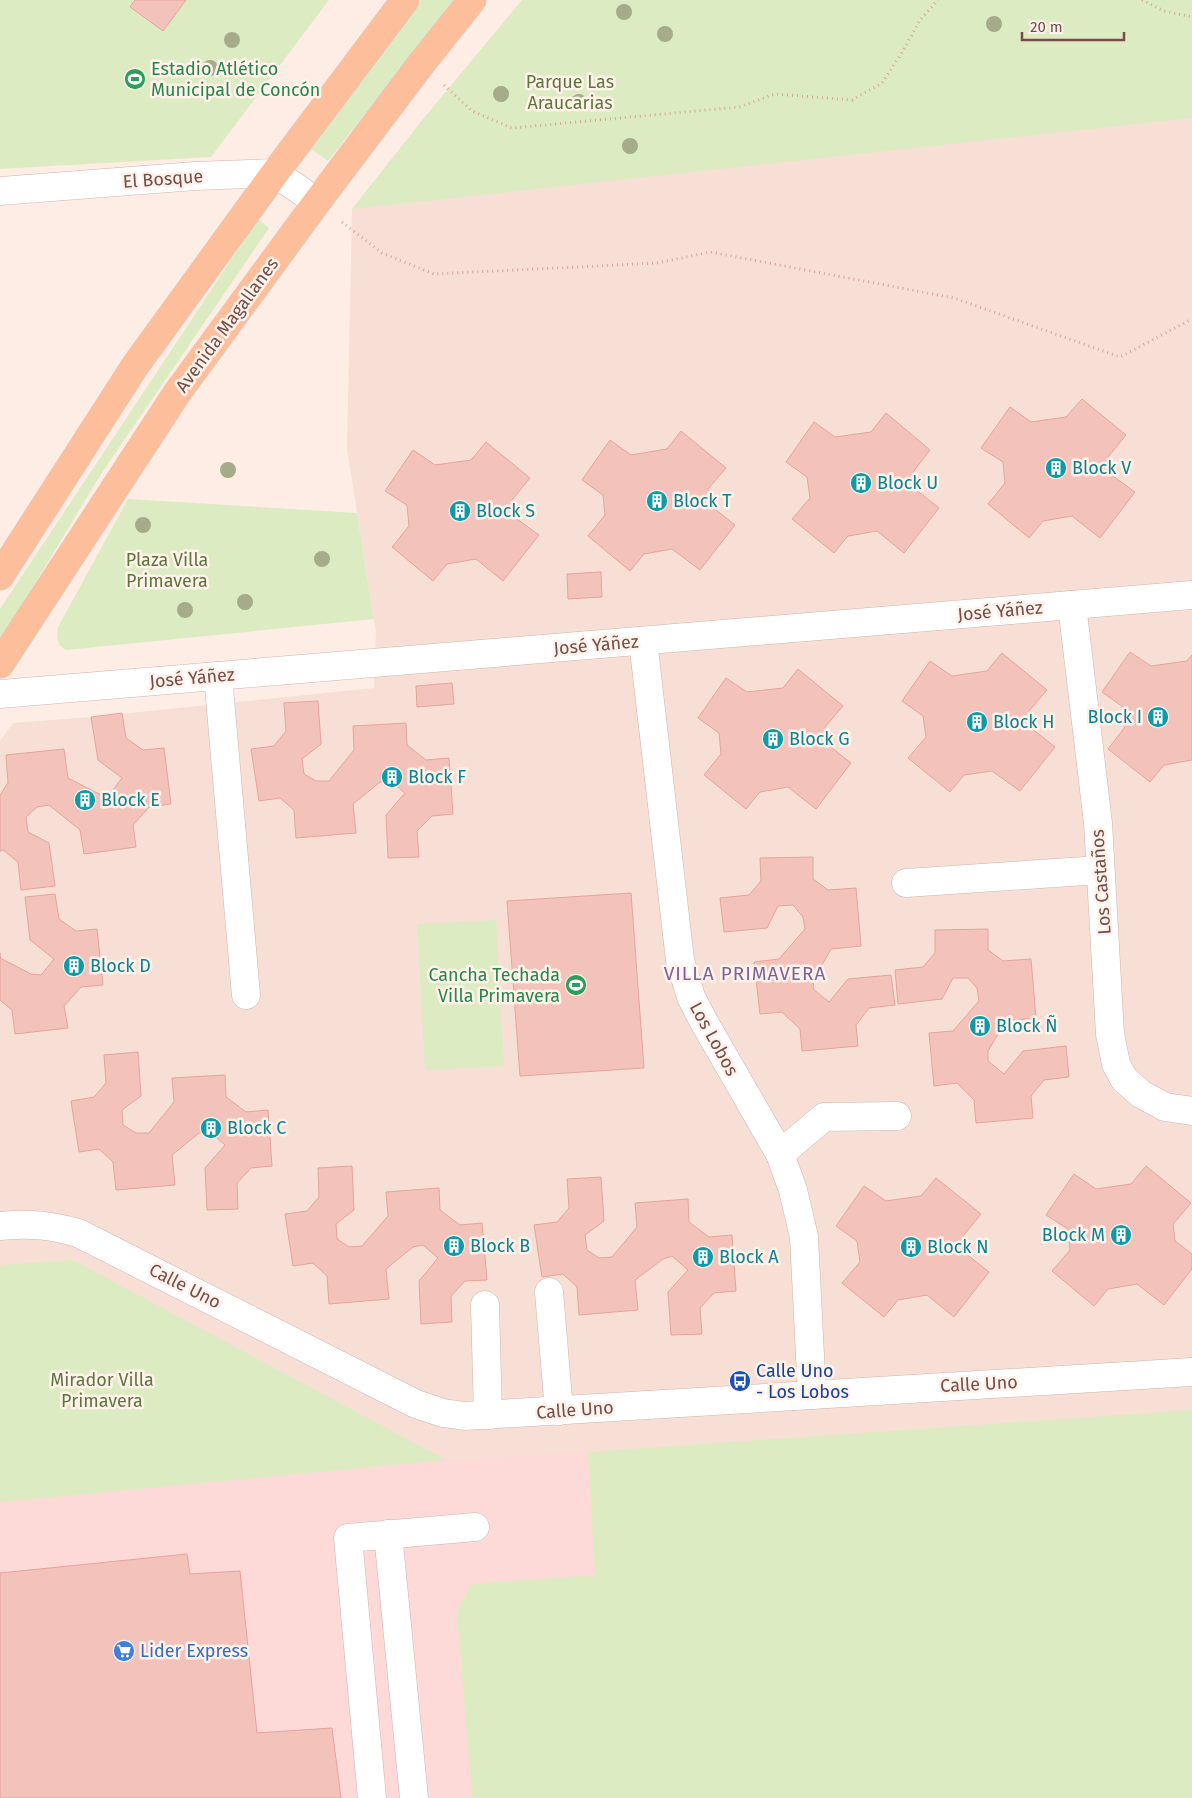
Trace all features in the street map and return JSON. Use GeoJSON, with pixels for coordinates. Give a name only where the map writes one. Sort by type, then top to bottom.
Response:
{"type":"FeatureCollection","features":[{"type":"Feature","properties":{"kind":"main road"},"geometry":{"type":"LineString","coordinates":[[0,576],[135,366],[275,173],[405,0]]}},
{"type":"Feature","properties":{"kind":"main road","name":"Avenida Magallanes"},"geometry":{"type":"LineString","coordinates":[[0,664],[177,394],[317,202],[421,64],[472,0]]}},
{"type":"Feature","properties":{"kind":"street","name":"El Bosque"},"geometry":{"type":"LineString","coordinates":[[0,191],[195,176],[275,173]]}},
{"type":"Feature","properties":{"kind":"street"},"geometry":{"type":"LineString","coordinates":[[275,173],[317,202]]}},
{"type":"Feature","properties":{"kind":"street","name":"José Yáñez"},"geometry":{"type":"LineString","coordinates":[[0,694],[1192,596]]}},
{"type":"Feature","properties":{"kind":"street","name":"Los Castaños"},"geometry":{"type":"LineString","coordinates":[[1072,606],[1098,822],[1110,1034],[1116,1064],[1124,1079],[1141,1094],[1165,1107],[1192,1111]]}},
{"type":"Feature","properties":{"kind":"street","name":"Los Lobos"},"geometry":{"type":"LineString","coordinates":[[643,641],[680,960],[691,996],[780,1154],[793,1190],[804,1237],[812,1395]]}},
{"type":"Feature","properties":{"kind":"street"},"geometry":{"type":"LineString","coordinates":[[218,676],[246,996]]}},
{"type":"Feature","properties":{"kind":"street"},"geometry":{"type":"LineString","coordinates":[[906,883],[1100,870]]}},
{"type":"Feature","properties":{"kind":"street"},"geometry":{"type":"LineString","coordinates":[[780,1154],[824,1117],[898,1116]]}},
{"type":"Feature","properties":{"kind":"street","name":"Calle Uno"},"geometry":{"type":"LineString","coordinates":[[0,1226],[38,1224],[59,1227],[78,1233],[416,1404],[442,1413],[465,1416],[1192,1372]]}},
{"type":"Feature","properties":{"kind":"street"},"geometry":{"type":"LineString","coordinates":[[549,1292],[559,1411]]}},
{"type":"Feature","properties":{"kind":"street"},"geometry":{"type":"LineString","coordinates":[[485,1305],[488,1415]]}},
{"type":"Feature","properties":{"kind":"street"},"geometry":{"type":"LineString","coordinates":[[372,1798],[348,1538],[475,1527]]}},
{"type":"Feature","properties":{"kind":"street"},"geometry":{"type":"LineString","coordinates":[[388,1534],[414,1798]]}},
{"type":"Feature","properties":{"kind":"path"},"geometry":{"type":"LineString","coordinates":[[421,64],[472,111],[512,128],[739,108],[775,94],[852,100],[882,83],[920,20],[938,0]]}},
{"type":"Feature","properties":{"kind":"path"},"geometry":{"type":"LineString","coordinates":[[1142,0],[1164,11],[1192,17]]}},
{"type":"Feature","properties":{"kind":"path"},"geometry":{"type":"LineString","coordinates":[[317,202],[382,253],[434,274],[657,263],[710,252],[954,298],[1120,357],[1192,319]]}},
{"type":"Feature","properties":{"kind":"shaded area"},"geometry":{"type":"Polygon","coordinates":[[[522,0],[1192,0],[1192,1798],[0,1798],[0,741],[13,723],[91,717],[374,688],[376,632],[347,449],[352,209],[420,123],[522,0]]]}},
{"type":"Feature","properties":{"kind":"shaded area"},"geometry":{"type":"Polygon","coordinates":[[[588,1452],[596,1575],[471,1584],[457,1612],[472,1798],[0,1798],[0,1502],[446,1460],[588,1452]]]}},
{"type":"Feature","properties":{"kind":"green space","name":"Estadio Atlético Municipal de Concón"},"geometry":{"type":"Polygon","coordinates":[[[0,0],[329,0],[211,157],[0,169],[0,0]]]}},
{"type":"Feature","properties":{"kind":"green space"},"geometry":{"type":"Polygon","coordinates":[[[421,0],[455,0],[328,161],[311,149],[421,0]]]}},
{"type":"Feature","properties":{"kind":"green space","name":"Parque Las Araucarias"},"geometry":{"type":"Polygon","coordinates":[[[522,0],[1192,0],[1192,118],[352,209],[420,123],[522,0]]]}},
{"type":"Feature","properties":{"kind":"green space"},"geometry":{"type":"Polygon","coordinates":[[[258,219],[269,228],[101,474],[2,638],[0,638],[0,609],[258,219]]]}},
{"type":"Feature","properties":{"kind":"green space","name":"Plaza Villa Primavera"},"geometry":{"type":"Polygon","coordinates":[[[128,499],[357,513],[374,619],[66,650],[60,645],[58,640],[58,627],[128,499]]]}},
{"type":"Feature","properties":{"kind":"green space"},"geometry":{"type":"Polygon","coordinates":[[[496,920],[504,1066],[425,1070],[417,924],[496,920]]]}},
{"type":"Feature","properties":{"kind":"green space","name":"Mirador Villa Primavera"},"geometry":{"type":"Polygon","coordinates":[[[73,1260],[446,1460],[0,1502],[0,1265],[73,1260]]]}},
{"type":"Feature","properties":{"kind":"green space"},"geometry":{"type":"Polygon","coordinates":[[[1192,1410],[1192,1798],[472,1798],[457,1612],[471,1584],[595,1575],[588,1452],[1192,1410]]]}},
{"type":"Feature","properties":{"kind":"building"},"geometry":{"type":"Polygon","coordinates":[[[135,0],[186,0],[163,31],[130,7],[135,0]]]}},
{"type":"Feature","properties":{"kind":"building","name":"Block V"},"geometry":{"type":"Polygon","coordinates":[[[1082,399],[1126,435],[1108,457],[1110,474],[1135,492],[1100,538],[1072,516],[1043,521],[1029,538],[988,504],[1005,483],[1003,462],[981,448],[1010,407],[1031,422],[1066,417],[1082,399]]]}},
{"type":"Feature","properties":{"kind":"building","name":"Block U"},"geometry":{"type":"Polygon","coordinates":[[[886,413],[930,450],[913,472],[915,489],[939,508],[904,553],[877,531],[848,536],[834,553],[792,519],[810,498],[807,477],[786,462],[814,422],[835,437],[871,432],[886,413]]]}},
{"type":"Feature","properties":{"kind":"building","name":"Block T"},"geometry":{"type":"Polygon","coordinates":[[[681,431],[726,468],[708,489],[711,506],[735,525],[700,570],[672,549],[644,554],[630,571],[588,536],[605,515],[603,495],[582,480],[610,440],[631,455],[667,449],[681,431]]]}},
{"type":"Feature","properties":{"kind":"building","name":"Block S"},"geometry":{"type":"Polygon","coordinates":[[[486,442],[530,478],[512,500],[514,517],[539,535],[503,581],[476,559],[447,564],[433,581],[392,547],[409,526],[407,505],[385,491],[413,450],[435,465],[471,460],[486,442]]]}},
{"type":"Feature","properties":{"kind":"building"},"geometry":{"type":"Polygon","coordinates":[[[601,572],[602,597],[568,599],[567,574],[601,572]]]}},
{"type":"Feature","properties":{"kind":"building","name":"Block I"},"geometry":{"type":"Polygon","coordinates":[[[1130,652],[1151,666],[1187,661],[1192,655],[1192,760],[1164,765],[1150,782],[1108,749],[1125,727],[1123,707],[1102,692],[1130,652]]]}},
{"type":"Feature","properties":{"kind":"building","name":"Block H"},"geometry":{"type":"Polygon","coordinates":[[[1002,653],[1047,690],[1029,711],[1031,728],[1055,747],[1020,791],[992,771],[964,775],[950,792],[908,758],[926,737],[923,716],[902,701],[930,661],[952,676],[987,671],[1002,653]]]}},
{"type":"Feature","properties":{"kind":"building","name":"Block G"},"geometry":{"type":"Polygon","coordinates":[[[798,669],[843,706],[825,727],[827,744],[851,763],[816,809],[788,787],[760,792],[746,809],[704,775],[721,754],[719,733],[698,718],[726,678],[747,692],[783,688],[798,669]]]}},
{"type":"Feature","properties":{"kind":"building"},"geometry":{"type":"Polygon","coordinates":[[[452,683],[454,704],[417,707],[416,686],[452,683]]]}},
{"type":"Feature","properties":{"kind":"building","name":"Block F"},"geometry":{"type":"Polygon","coordinates":[[[318,701],[321,744],[302,759],[304,774],[316,781],[329,781],[354,750],[353,726],[406,723],[407,745],[426,760],[449,758],[453,814],[432,816],[417,831],[419,857],[388,858],[386,815],[405,793],[389,780],[380,782],[353,804],[356,833],[296,838],[294,810],[280,798],[259,801],[251,749],[274,746],[286,731],[284,703],[318,701]]]}},
{"type":"Feature","properties":{"kind":"building","name":"Block E"},"geometry":{"type":"Polygon","coordinates":[[[122,713],[126,738],[143,750],[164,748],[171,804],[149,807],[133,825],[136,847],[84,854],[80,830],[49,805],[37,807],[26,817],[28,832],[49,843],[55,886],[21,890],[18,862],[3,850],[0,851],[0,795],[8,783],[6,755],[64,749],[68,778],[99,794],[109,795],[122,778],[98,760],[91,717],[122,713]]]}},
{"type":"Feature","properties":{"kind":"building"},"geometry":{"type":"Polygon","coordinates":[[[813,857],[813,879],[828,890],[856,888],[861,946],[831,949],[814,979],[813,989],[829,1002],[848,979],[891,975],[895,1005],[869,1008],[856,1025],[858,1046],[802,1051],[800,1029],[782,1012],[760,1014],[754,962],[779,959],[805,929],[803,917],[793,905],[778,906],[767,928],[724,932],[720,898],[749,895],[761,881],[760,858],[813,857]]]}},
{"type":"Feature","properties":{"kind":"building","name":"Cancha Techada Villa Primavera"},"geometry":{"type":"Polygon","coordinates":[[[631,893],[644,1068],[520,1076],[507,901],[631,893]]]}},
{"type":"Feature","properties":{"kind":"building","name":"Block D"},"geometry":{"type":"Polygon","coordinates":[[[55,894],[59,919],[76,931],[97,929],[103,985],[81,987],[64,1006],[68,1028],[15,1034],[12,1010],[0,1000],[0,958],[31,974],[41,975],[54,959],[30,940],[25,897],[55,894]]]}},
{"type":"Feature","properties":{"kind":"building","name":"Block Ñ"},"geometry":{"type":"Polygon","coordinates":[[[988,929],[988,950],[1003,961],[1031,959],[1036,1018],[1006,1021],[988,1051],[988,1061],[1004,1074],[1023,1051],[1066,1046],[1069,1077],[1044,1080],[1031,1096],[1033,1118],[976,1123],[974,1100],[957,1083],[934,1086],[929,1033],[953,1031],[979,1001],[977,988],[968,978],[953,978],[942,999],[898,1004],[895,970],[923,967],[935,953],[935,930],[988,929]]]}},
{"type":"Feature","properties":{"kind":"building","name":"Block C"},"geometry":{"type":"Polygon","coordinates":[[[138,1052],[141,1096],[122,1110],[123,1125],[136,1133],[149,1133],[174,1102],[172,1078],[225,1075],[226,1097],[246,1112],[268,1110],[272,1166],[251,1168],[237,1183],[238,1209],[207,1210],[205,1168],[225,1145],[209,1131],[199,1133],[172,1155],[175,1185],[116,1190],[113,1162],[99,1149],[79,1152],[71,1101],[94,1097],[106,1083],[104,1055],[138,1052]]]}},
{"type":"Feature","properties":{"kind":"building","name":"Block B"},"geometry":{"type":"Polygon","coordinates":[[[352,1166],[354,1210],[336,1224],[337,1239],[349,1247],[362,1246],[388,1216],[386,1192],[439,1188],[440,1210],[460,1225],[482,1223],[487,1280],[465,1281],[451,1296],[452,1322],[421,1324],[419,1281],[438,1258],[423,1245],[413,1247],[386,1269],[389,1299],[329,1304],[327,1276],[313,1263],[293,1266],[285,1214],[307,1211],[319,1197],[318,1168],[352,1166]]]}},
{"type":"Feature","properties":{"kind":"building","name":"Block M"},"geometry":{"type":"Polygon","coordinates":[[[1146,1166],[1191,1203],[1173,1224],[1175,1241],[1192,1254],[1192,1269],[1164,1305],[1137,1284],[1108,1289],[1094,1306],[1052,1271],[1070,1250],[1068,1229],[1046,1215],[1074,1174],[1096,1189],[1131,1184],[1146,1166]]]}},
{"type":"Feature","properties":{"kind":"building","name":"Block A"},"geometry":{"type":"Polygon","coordinates":[[[601,1177],[604,1221],[585,1235],[587,1250],[599,1258],[612,1257],[637,1227],[635,1203],[688,1199],[689,1222],[709,1237],[732,1235],[736,1291],[714,1293],[700,1308],[702,1334],[671,1335],[668,1292],[688,1270],[672,1256],[663,1259],[635,1280],[638,1310],[579,1315],[577,1287],[563,1274],[542,1277],[534,1225],[557,1222],[569,1208],[567,1179],[601,1177]]]}},
{"type":"Feature","properties":{"kind":"building","name":"Block N"},"geometry":{"type":"Polygon","coordinates":[[[936,1178],[981,1214],[963,1236],[965,1253],[989,1272],[954,1317],[927,1295],[898,1300],[884,1317],[842,1283],[860,1262],[857,1241],[836,1226],[864,1186],[886,1201],[921,1196],[936,1178]]]}},
{"type":"Feature","properties":{"kind":"building","name":"Lider Express"},"geometry":{"type":"Polygon","coordinates":[[[187,1554],[190,1574],[240,1571],[257,1733],[332,1728],[341,1798],[0,1798],[0,1573],[187,1554]]]}},
{"type":"Feature","properties":{"kind":"place","name":"Estadio Atlético Municipal de Concón"},"geometry":{"type":"Point","coordinates":[135,79]}},
{"type":"Feature","properties":{"kind":"place","name":"Block V"},"geometry":{"type":"Point","coordinates":[1056,468]}},
{"type":"Feature","properties":{"kind":"place","name":"Block U"},"geometry":{"type":"Point","coordinates":[861,483]}},
{"type":"Feature","properties":{"kind":"place","name":"Block T"},"geometry":{"type":"Point","coordinates":[657,501]}},
{"type":"Feature","properties":{"kind":"place","name":"Block S"},"geometry":{"type":"Point","coordinates":[460,511]}},
{"type":"Feature","properties":{"kind":"place","name":"Block I"},"geometry":{"type":"Point","coordinates":[1158,717]}},
{"type":"Feature","properties":{"kind":"place","name":"Block H"},"geometry":{"type":"Point","coordinates":[977,722]}},
{"type":"Feature","properties":{"kind":"place","name":"Block G"},"geometry":{"type":"Point","coordinates":[773,739]}},
{"type":"Feature","properties":{"kind":"place","name":"Block F"},"geometry":{"type":"Point","coordinates":[392,777]}},
{"type":"Feature","properties":{"kind":"place","name":"Block E"},"geometry":{"type":"Point","coordinates":[85,800]}},
{"type":"Feature","properties":{"kind":"place","name":"Block D"},"geometry":{"type":"Point","coordinates":[74,966]}},
{"type":"Feature","properties":{"kind":"place","name":"Cancha Techada Villa Primavera"},"geometry":{"type":"Point","coordinates":[576,985]}},
{"type":"Feature","properties":{"kind":"place","name":"Block Ñ"},"geometry":{"type":"Point","coordinates":[980,1026]}},
{"type":"Feature","properties":{"kind":"place","name":"Block C"},"geometry":{"type":"Point","coordinates":[211,1128]}},
{"type":"Feature","properties":{"kind":"place","name":"Block M"},"geometry":{"type":"Point","coordinates":[1121,1235]}},
{"type":"Feature","properties":{"kind":"place","name":"Block B"},"geometry":{"type":"Point","coordinates":[454,1246]}},
{"type":"Feature","properties":{"kind":"place","name":"Block N"},"geometry":{"type":"Point","coordinates":[911,1247]}},
{"type":"Feature","properties":{"kind":"place","name":"Block A"},"geometry":{"type":"Point","coordinates":[703,1257]}},
{"type":"Feature","properties":{"kind":"place","name":"Calle Uno - Los Lobos"},"geometry":{"type":"Point","coordinates":[740,1381]}},
{"type":"Feature","properties":{"kind":"place","name":"Lider Express"},"geometry":{"type":"Point","coordinates":[124,1651]}},
{"type":"Feature","properties":{"kind":"district","name":"VILLA PRIMAVERA"},"geometry":{"type":"Point","coordinates":[745,973]}}]}
